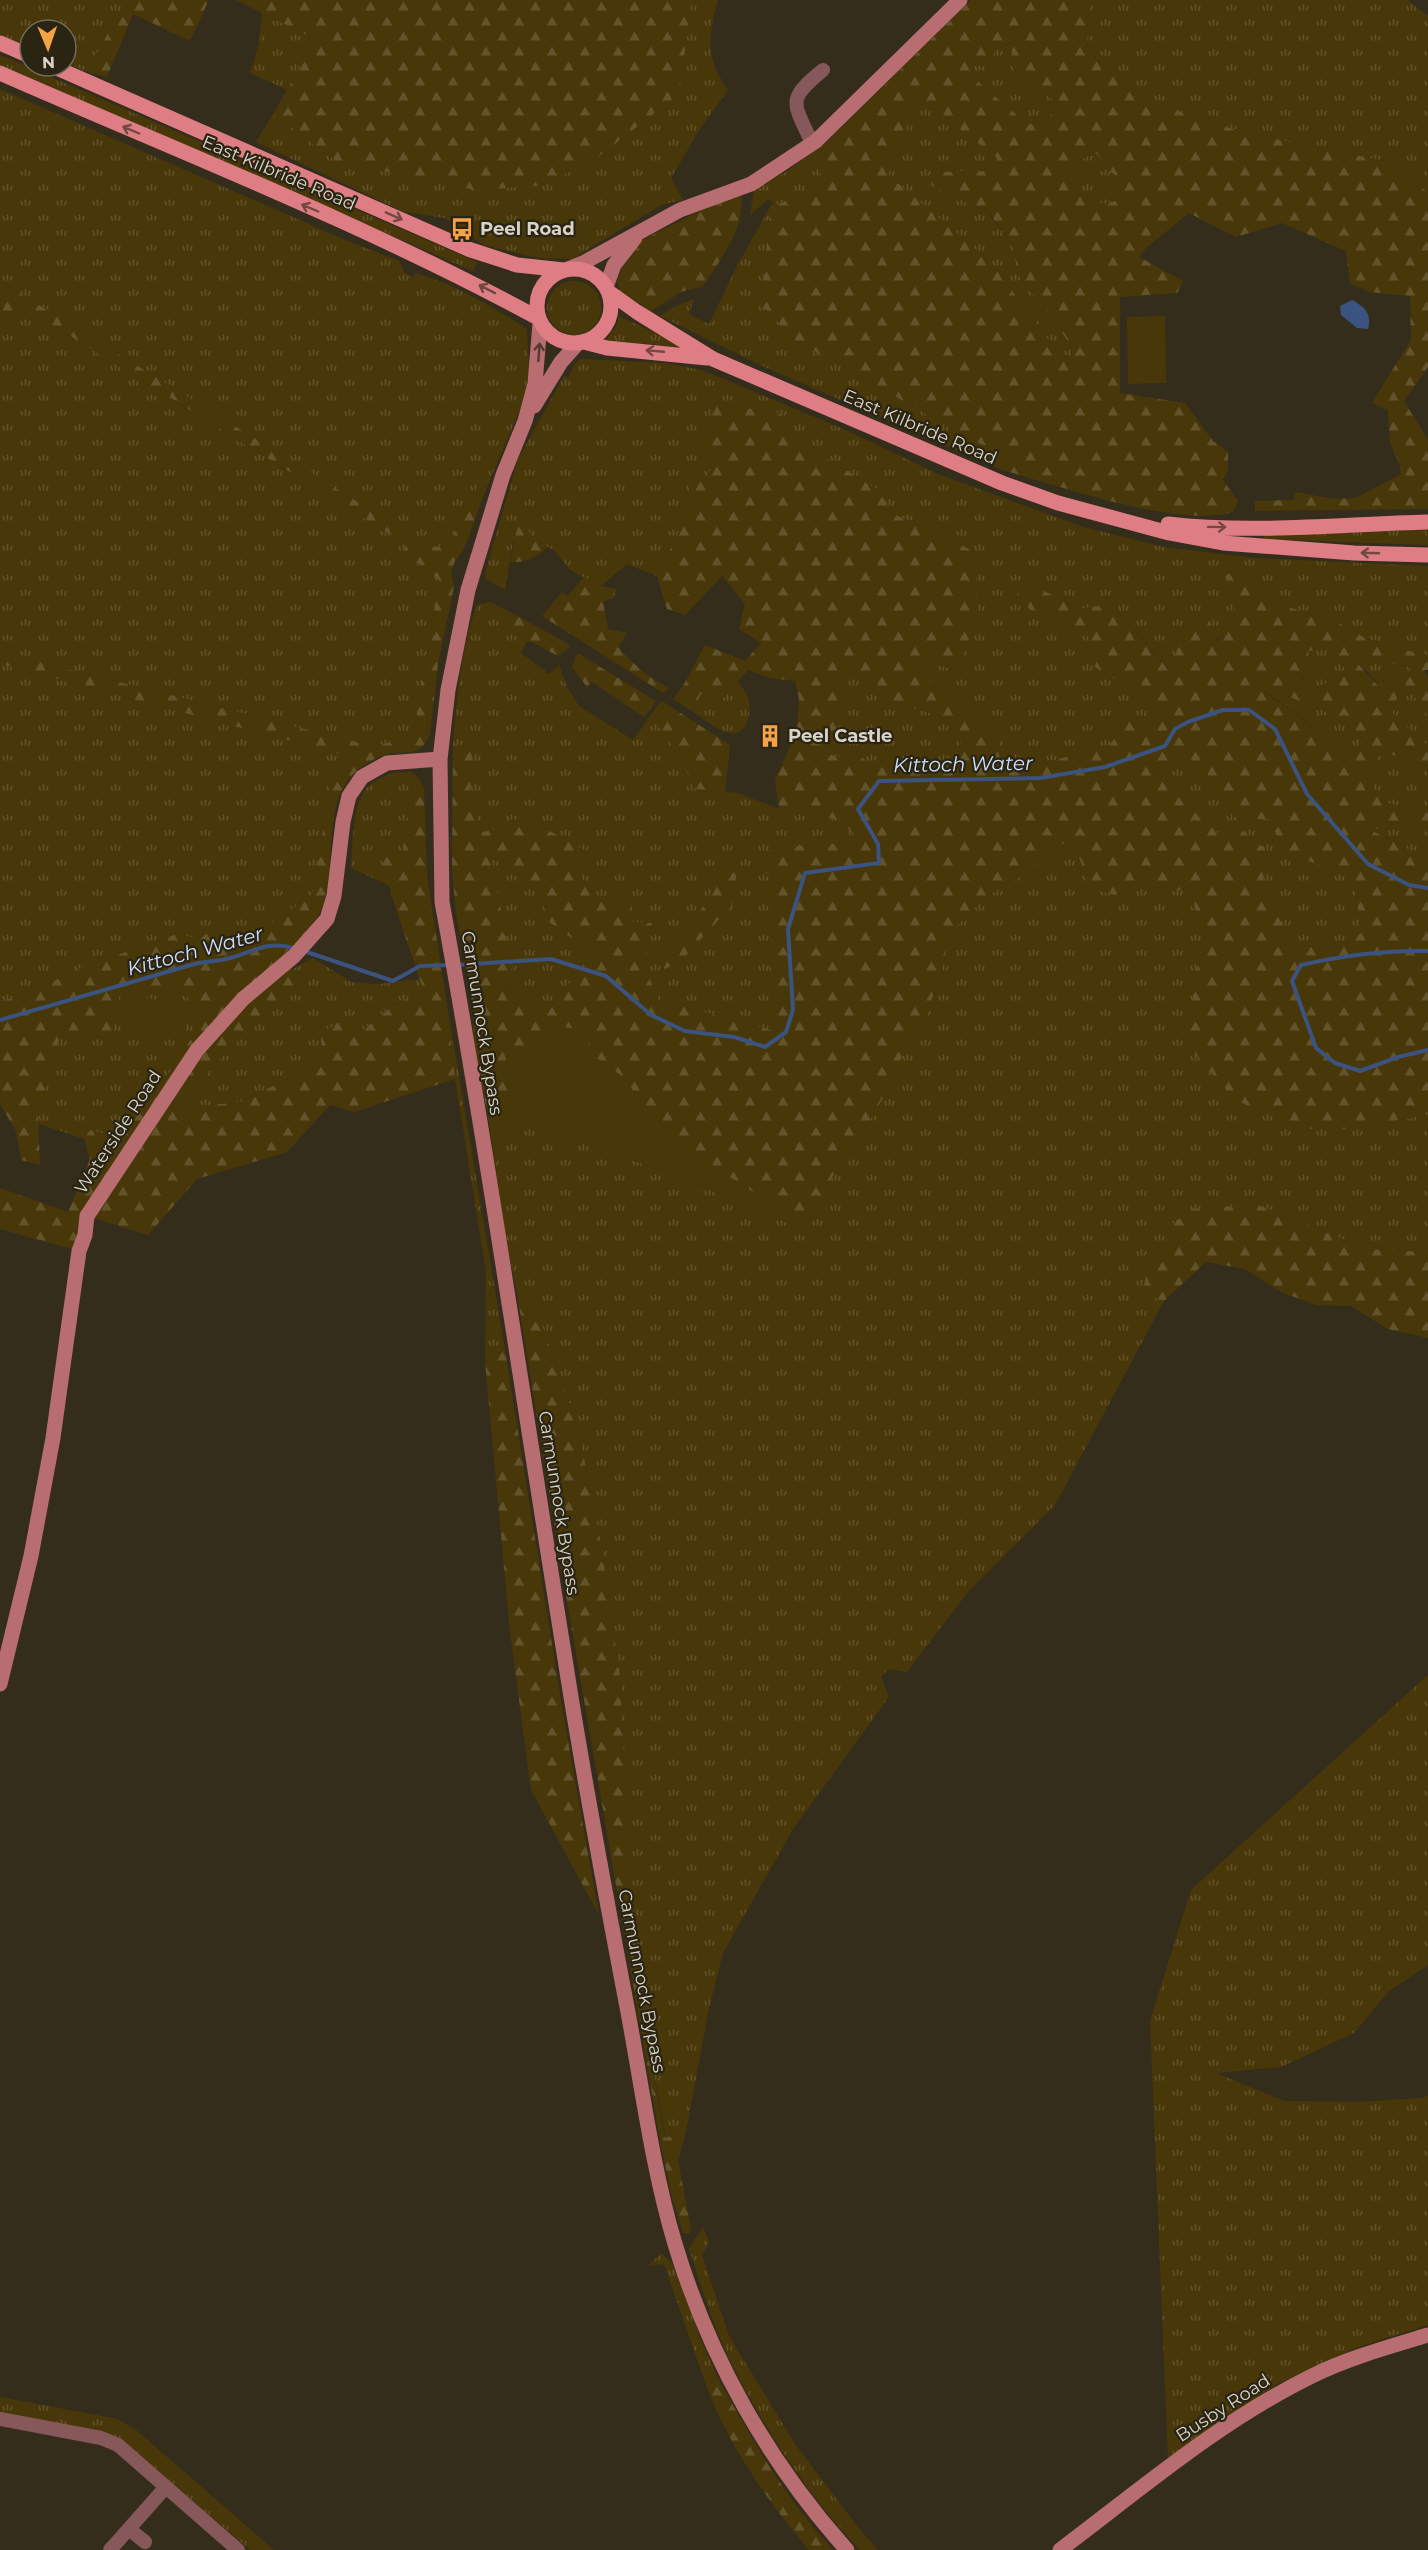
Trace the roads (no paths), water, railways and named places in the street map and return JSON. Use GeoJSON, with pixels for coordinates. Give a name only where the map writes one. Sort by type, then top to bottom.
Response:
{"type":"FeatureCollection","features":[{"type":"Feature","properties":{"kind":"main road"},"geometry":{"type":"LineString","coordinates":[[644,230],[622,252],[614,265],[607,290],[611,306],[607,322],[601,331],[581,342],[561,341],[552,336],[539,320],[536,305],[542,286],[552,275],[680,210],[752,184],[812,143],[960,0]]}},
{"type":"Feature","properties":{"kind":"main road"},"geometry":{"type":"LineString","coordinates":[[0,43],[18,51]]}},
{"type":"Feature","properties":{"kind":"main road","name":"East Kilbride Road"},"geometry":{"type":"LineString","coordinates":[[0,73],[382,239],[457,274],[539,320]]}},
{"type":"Feature","properties":{"kind":"main road","name":"East Kilbride Road"},"geometry":{"type":"LineString","coordinates":[[78,77],[468,249],[517,265],[566,269]]}},
{"type":"Feature","properties":{"kind":"main road"},"geometry":{"type":"LineString","coordinates":[[566,269],[589,272],[607,290]]}},
{"type":"Feature","properties":{"kind":"main road","name":"East Kilbride Road"},"geometry":{"type":"LineString","coordinates":[[607,290],[637,312],[713,359],[1002,483],[1058,503],[1169,534],[1223,543],[1354,553],[1428,555]]}},
{"type":"Feature","properties":{"kind":"main road","name":"Carmunnock Bypass"},"geometry":{"type":"LineString","coordinates":[[525,421],[538,362],[539,320]]}},
{"type":"Feature","properties":{"kind":"main road","name":"East Kilbride Road"},"geometry":{"type":"LineString","coordinates":[[581,342],[607,348],[660,351],[713,359]]}},
{"type":"Feature","properties":{"kind":"main road","name":"Carmunnock Bypass"},"geometry":{"type":"LineString","coordinates":[[581,342],[561,362],[525,421],[503,475],[468,590],[448,690],[440,759],[442,902],[587,1797],[657,2163],[675,2242],[698,2309],[720,2361],[745,2408],[773,2455],[828,2529],[847,2550]]}},
{"type":"Feature","properties":{"kind":"main road","name":"East Kilbride Road"},"geometry":{"type":"LineString","coordinates":[[1117,518],[1197,527],[1248,528],[1428,522]]}},
{"type":"Feature","properties":{"kind":"main road","name":"Waterside Road"},"geometry":{"type":"LineString","coordinates":[[0,1684],[31,1556],[53,1438],[79,1251],[85,1235],[87,1216],[197,1050],[243,999],[294,956],[327,919],[334,896],[343,822],[349,796],[362,777],[387,763],[440,759]]}},
{"type":"Feature","properties":{"kind":"main road","name":"Busby Road"},"geometry":{"type":"LineString","coordinates":[[1060,2550],[1232,2422],[1313,2375],[1369,2353],[1428,2335]]}},
{"type":"Feature","properties":{"kind":"street"},"geometry":{"type":"LineString","coordinates":[[812,143],[797,108],[796,97],[801,88],[823,70]]}},
{"type":"Feature","properties":{"kind":"street"},"geometry":{"type":"LineString","coordinates":[[0,2419],[101,2438],[118,2445],[238,2550]]}},
{"type":"Feature","properties":{"kind":"street"},"geometry":{"type":"LineString","coordinates":[[110,2550],[165,2488]]}},
{"type":"Feature","properties":{"kind":"street"},"geometry":{"type":"LineString","coordinates":[[129,2529],[145,2542]]}},
{"type":"Feature","properties":{"kind":"water"},"geometry":{"type":"Polygon","coordinates":[[[1352,300],[1361,305],[1368,315],[1368,329],[1357,328],[1341,315],[1340,306],[1352,300]]]}},
{"type":"Feature","properties":{"kind":"waterway","name":"Kittoch Water"},"geometry":{"type":"LineString","coordinates":[[457,965],[551,959],[606,976],[651,1015],[685,1031],[734,1037],[765,1047],[786,1032],[793,1010],[788,929],[805,873],[879,863],[878,844],[858,809],[879,781],[1040,778],[1105,767],[1165,746],[1175,729],[1223,710],[1249,710],[1275,729],[1307,794],[1368,864],[1409,885],[1428,888]]}},
{"type":"Feature","properties":{"kind":"waterway","name":"Kittoch Water"},"geometry":{"type":"LineString","coordinates":[[0,1020],[198,963],[226,959],[267,946],[294,948]]}},
{"type":"Feature","properties":{"kind":"waterway","name":"Kittoch Water"},"geometry":{"type":"LineString","coordinates":[[304,951],[393,981],[420,966],[450,965]]}},
{"type":"Feature","properties":{"kind":"waterway","name":"Kittoch Water"},"geometry":{"type":"LineString","coordinates":[[1428,951],[1364,954],[1301,965],[1292,981],[1316,1048],[1335,1063],[1360,1071],[1398,1057],[1428,1050]]}},
{"type":"Feature","properties":{"kind":"place","name":"Peel Road"},"geometry":{"type":"Point","coordinates":[462,229]}},
{"type":"Feature","properties":{"kind":"place","name":"Peel Castle"},"geometry":{"type":"Point","coordinates":[770,736]}}]}
